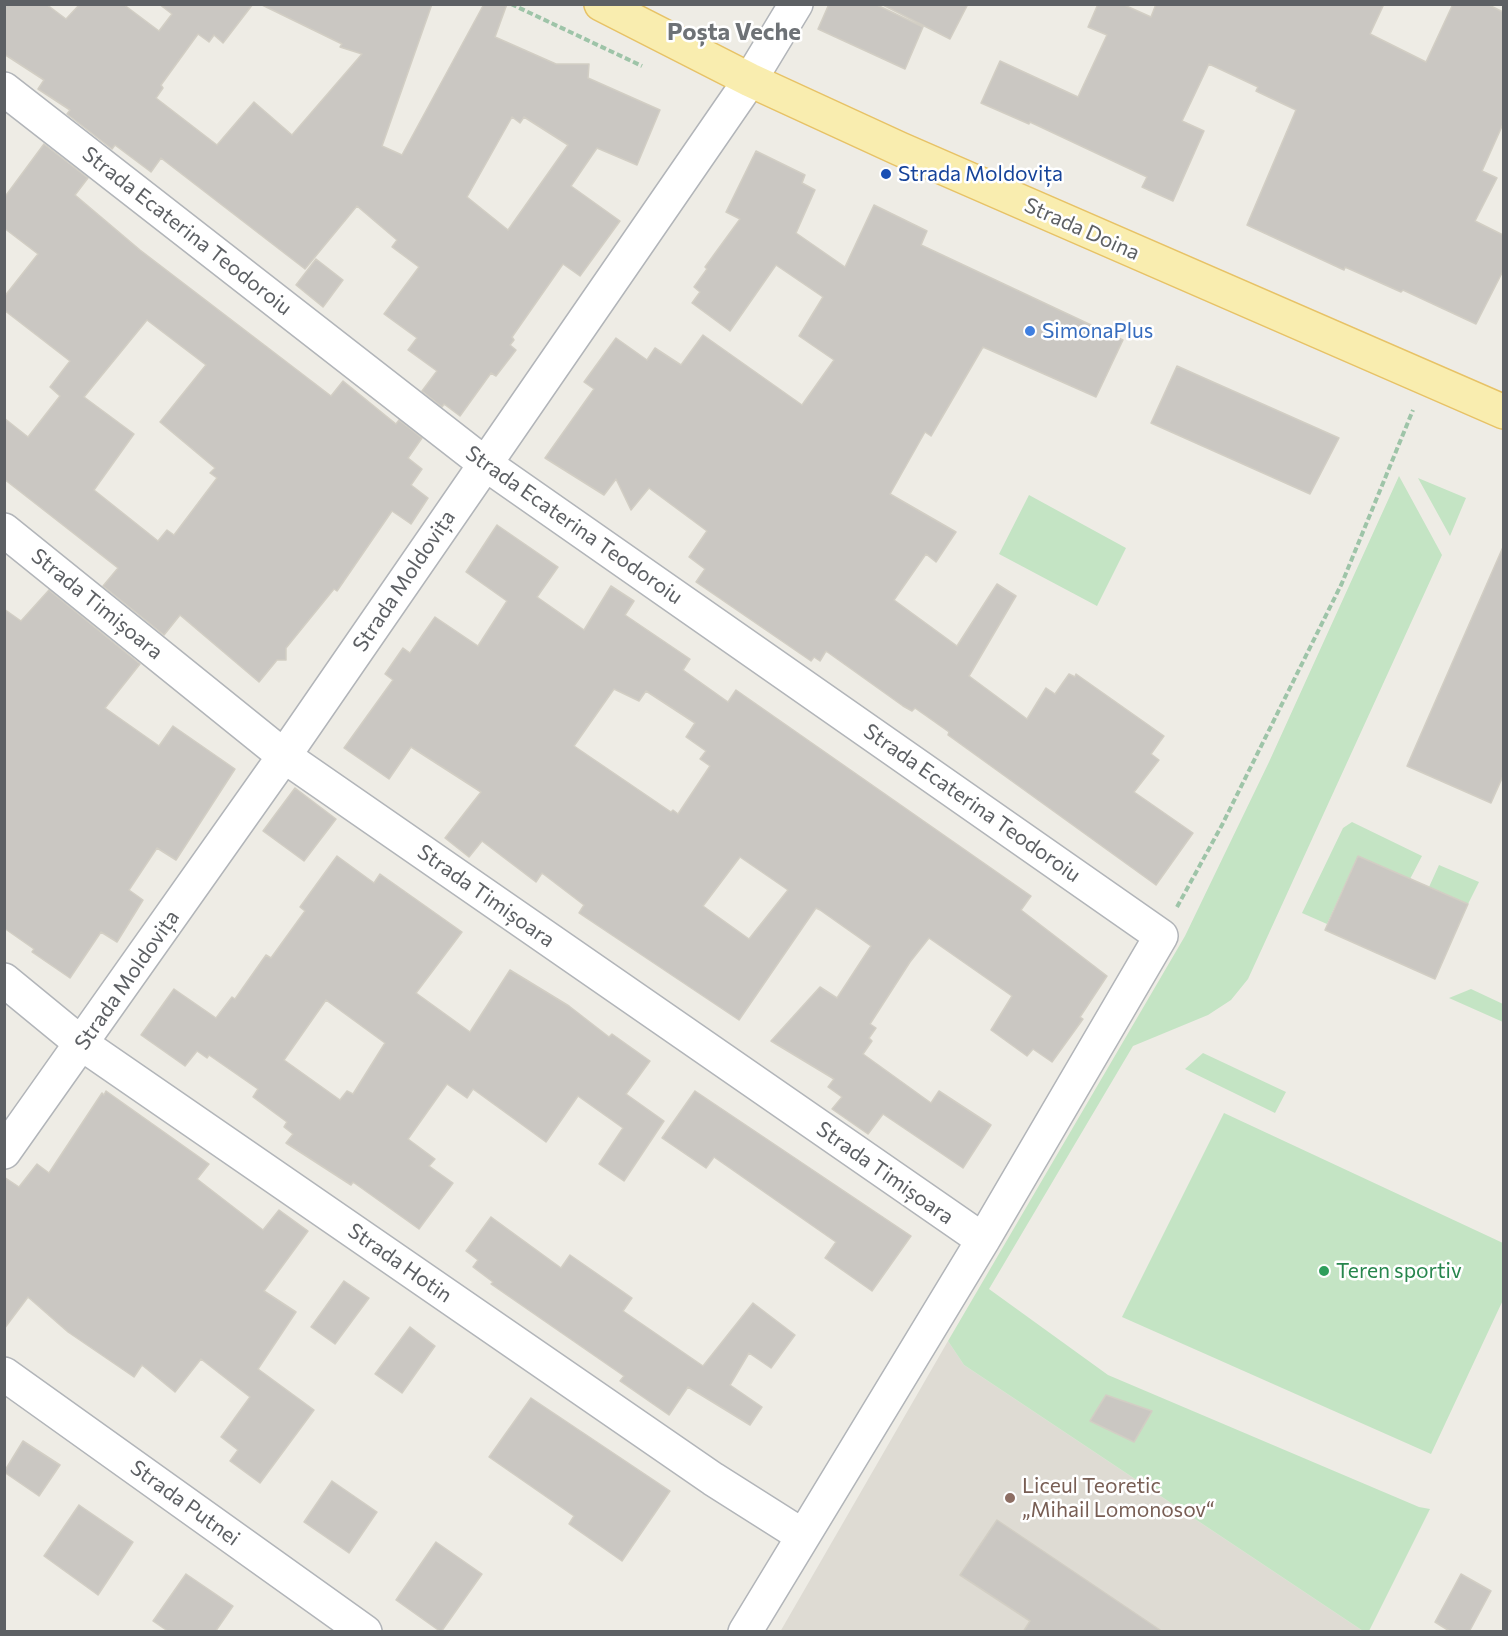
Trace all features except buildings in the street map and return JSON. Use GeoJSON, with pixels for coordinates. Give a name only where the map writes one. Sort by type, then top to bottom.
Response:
{"type":"FeatureCollection","features":[{"type":"Feature","properties":{"kind":"main road","name":"Strada Doina"},"geometry":{"type":"LineString","coordinates":[[601,4],[750,80],[900,149],[1503,412]]}},
{"type":"Feature","properties":{"kind":"street","name":"Strada Moldovița"},"geometry":{"type":"LineString","coordinates":[[4,1152],[284,756],[750,80],[796,4]]}},
{"type":"Feature","properties":{"kind":"street","name":"Strada Ecaterina Teodoroiu"},"geometry":{"type":"LineString","coordinates":[[4,89],[484,463],[1161,936]]}},
{"type":"Feature","properties":{"kind":"street","name":"Strada Timișoara"},"geometry":{"type":"LineString","coordinates":[[4,530],[284,756],[983,1240]]}},
{"type":"Feature","properties":{"kind":"street"},"geometry":{"type":"LineString","coordinates":[[745,1632],[983,1240],[1161,936]]}},
{"type":"Feature","properties":{"kind":"street","name":"Strada Hotin"},"geometry":{"type":"LineString","coordinates":[[4,980],[82,1044],[713,1479],[803,1536]]}},
{"type":"Feature","properties":{"kind":"street","name":"Strada Putnei"},"geometry":{"type":"LineString","coordinates":[[4,1374],[365,1632]]}},
{"type":"Feature","properties":{"kind":"path"},"geometry":{"type":"LineString","coordinates":[[511,4],[649,69]]}},
{"type":"Feature","properties":{"kind":"path"},"geometry":{"type":"LineString","coordinates":[[1161,936],[1222,825],[1342,583],[1426,379]]}},
{"type":"Feature","properties":{"kind":"shaded area","name":"Liceul Teoretic „Mihail Lomonosov“"},"geometry":{"type":"Polygon","coordinates":[[[948,1341],[964,1365],[1363,1631],[780,1632],[948,1341]]]}},
{"type":"Feature","properties":{"kind":"green space"},"geometry":{"type":"Polygon","coordinates":[[[1399,476],[1442,555],[1248,979],[1231,1000],[1208,1015],[1133,1046],[989,1289],[1108,1375],[1419,1507],[1430,1509],[1369,1631],[1363,1631],[964,1365],[948,1341],[1185,936],[1269,762],[1399,476]]]}},
{"type":"Feature","properties":{"kind":"green space"},"geometry":{"type":"Polygon","coordinates":[[[1418,478],[1466,498],[1450,536],[1418,478]]]}},
{"type":"Feature","properties":{"kind":"green space"},"geometry":{"type":"Polygon","coordinates":[[[1029,495],[1126,548],[1097,606],[999,554],[1029,495]]]}},
{"type":"Feature","properties":{"kind":"green space"},"geometry":{"type":"Polygon","coordinates":[[[1352,822],[1422,856],[1410,879],[1358,856],[1327,924],[1302,913],[1343,828],[1352,822]]]}},
{"type":"Feature","properties":{"kind":"green space"},"geometry":{"type":"Polygon","coordinates":[[[1439,865],[1479,882],[1468,904],[1429,887],[1439,865]]]}},
{"type":"Feature","properties":{"kind":"green space"},"geometry":{"type":"Polygon","coordinates":[[[1471,989],[1503,1004],[1503,1022],[1449,998],[1471,989]]]}},
{"type":"Feature","properties":{"kind":"green space"},"geometry":{"type":"Polygon","coordinates":[[[1203,1053],[1286,1092],[1275,1113],[1185,1069],[1203,1053]]]}},
{"type":"Feature","properties":{"kind":"green space","name":"Teren sportiv"},"geometry":{"type":"Polygon","coordinates":[[[1224,1113],[1503,1243],[1503,1300],[1431,1454],[1122,1317],[1224,1113]]]}},
{"type":"Feature","properties":{"kind":"place","name":"Strada Moldovița"},"geometry":{"type":"Point","coordinates":[886,174]}},
{"type":"Feature","properties":{"kind":"place","name":"SimonaPlus"},"geometry":{"type":"Point","coordinates":[1030,331]}},
{"type":"Feature","properties":{"kind":"place","name":"Teren sportiv"},"geometry":{"type":"Point","coordinates":[1324,1271]}},
{"type":"Feature","properties":{"kind":"place","name":"Liceul Teoretic „Mihail Lomonosov“"},"geometry":{"type":"Point","coordinates":[1010,1498]}},
{"type":"Feature","properties":{"kind":"district","name":"Poșta Veche"},"geometry":{"type":"Point","coordinates":[734,32]}}]}
